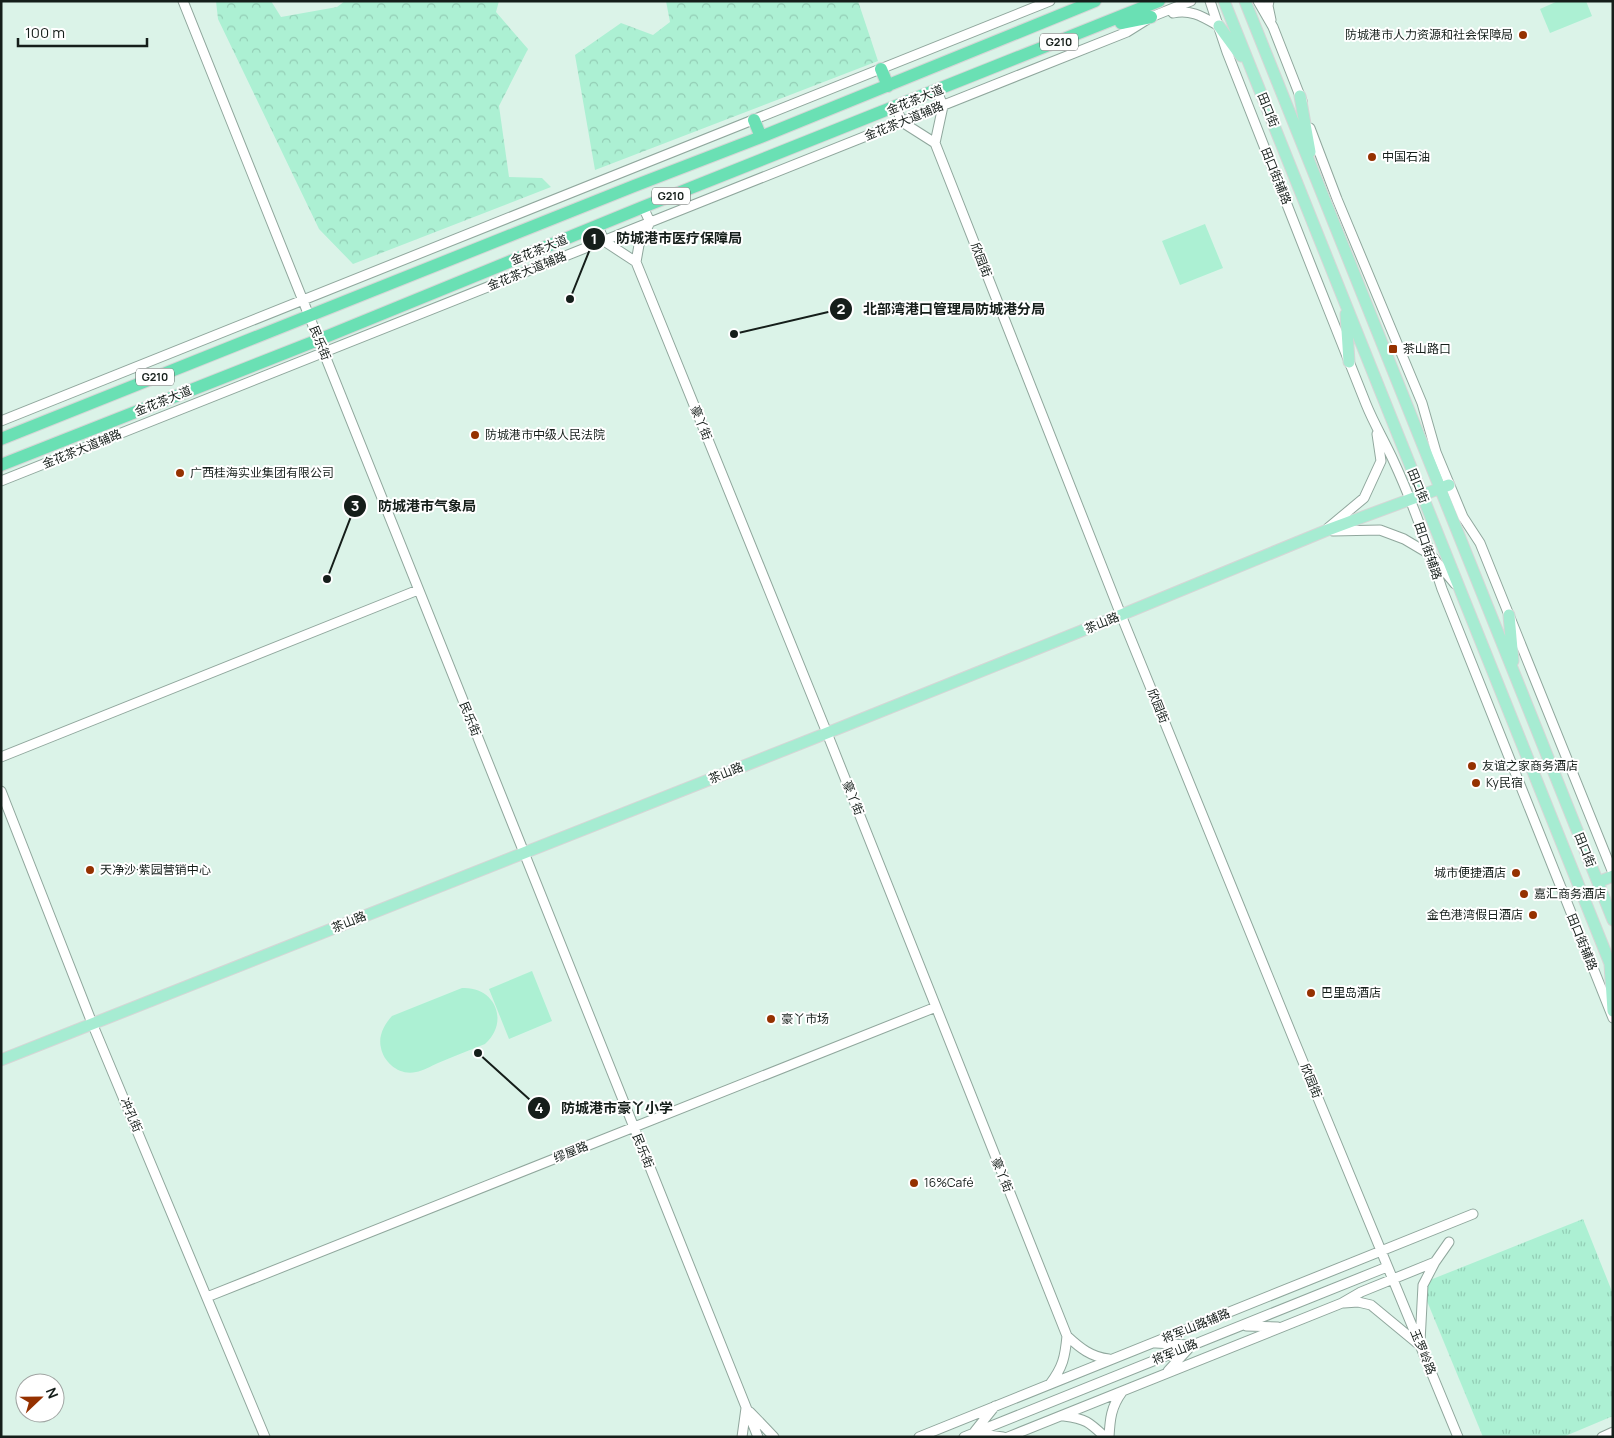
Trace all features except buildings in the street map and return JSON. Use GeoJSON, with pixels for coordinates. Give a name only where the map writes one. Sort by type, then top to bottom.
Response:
{"type":"FeatureCollection","features":[{"type":"Feature","properties":{"kind":"highway","name":"金花茶大道"},"geometry":{"type":"LineString","coordinates":[[1,465],[318,340],[643,207],[1159,1]]}},
{"type":"Feature","properties":{"kind":"highway","name":"金花茶大道"},"geometry":{"type":"LineString","coordinates":[[1,438],[761,137],[1093,2]]}},
{"type":"Feature","properties":{"kind":"highway"},"geometry":{"type":"LineString","coordinates":[[1094,28],[1151,17]]}},
{"type":"Feature","properties":{"kind":"highway"},"geometry":{"type":"LineString","coordinates":[[881,69],[888,86]]}},
{"type":"Feature","properties":{"kind":"highway"},"geometry":{"type":"LineString","coordinates":[[754,120],[761,137]]}},
{"type":"Feature","properties":{"kind":"main road","name":"田口街"},"geometry":{"type":"LineString","coordinates":[[1224,1],[1611,968],[1613,1011]]}},
{"type":"Feature","properties":{"kind":"main road","name":"田口街"},"geometry":{"type":"LineString","coordinates":[[1245,1],[1315,178],[1445,487],[1515,675],[1613,920]]}},
{"type":"Feature","properties":{"kind":"main road"},"geometry":{"type":"LineString","coordinates":[[1218,26],[1250,67]]}},
{"type":"Feature","properties":{"kind":"main road"},"geometry":{"type":"LineString","coordinates":[[1300,96],[1315,178]]}},
{"type":"Feature","properties":{"kind":"main road"},"geometry":{"type":"LineString","coordinates":[[1345,303],[1350,362]]}},
{"type":"Feature","properties":{"kind":"main road","name":"茶山路"},"geometry":{"type":"LineString","coordinates":[[1,1060],[827,733],[1325,531],[1445,487]]}},
{"type":"Feature","properties":{"kind":"main road"},"geometry":{"type":"LineString","coordinates":[[1509,615],[1515,675]]}},
{"type":"Feature","properties":{"kind":"main road"},"geometry":{"type":"LineString","coordinates":[[1598,882],[1613,874]]}},
{"type":"Feature","properties":{"kind":"street","name":"民乐街"},"geometry":{"type":"LineString","coordinates":[[183,1],[758,1437]]}},
{"type":"Feature","properties":{"kind":"street"},"geometry":{"type":"LineString","coordinates":[[1,421],[1050,1]]}},
{"type":"Feature","properties":{"kind":"street","name":"金花茶大道辅路"},"geometry":{"type":"LineString","coordinates":[[1,481],[1127,32],[1151,17],[1191,1]]}},
{"type":"Feature","properties":{"kind":"street","name":"田口街辅路"},"geometry":{"type":"LineString","coordinates":[[1210,1],[1227,52],[1376,427],[1394,461],[1410,500],[1442,589],[1613,1018]]}},
{"type":"Feature","properties":{"kind":"street"},"geometry":{"type":"LineString","coordinates":[[1258,1],[1272,27],[1300,96],[1313,139],[1422,404],[1445,487],[1480,543],[1613,874]]}},
{"type":"Feature","properties":{"kind":"street"},"geometry":{"type":"LineString","coordinates":[[1268,1],[1272,27]]}},
{"type":"Feature","properties":{"kind":"street"},"geometry":{"type":"LineString","coordinates":[[1151,17],[1183,11],[1197,14],[1218,26]]}},
{"type":"Feature","properties":{"kind":"street"},"geometry":{"type":"LineString","coordinates":[[896,107],[902,122],[935,143],[943,106],[937,91]]}},
{"type":"Feature","properties":{"kind":"street","name":"欣园街"},"geometry":{"type":"LineString","coordinates":[[935,143],[1121,615],[1387,1267]]}},
{"type":"Feature","properties":{"kind":"street"},"geometry":{"type":"LineString","coordinates":[[584,188],[590,204]]}},
{"type":"Feature","properties":{"kind":"street"},"geometry":{"type":"LineString","coordinates":[[598,226],[604,241],[636,262],[638,245],[650,222],[643,207]]}},
{"type":"Feature","properties":{"kind":"street","name":"豪丫街"},"geometry":{"type":"LineString","coordinates":[[636,262],[827,733],[1067,1336],[1065,1359],[1060,1371],[1050,1384]]}},
{"type":"Feature","properties":{"kind":"street"},"geometry":{"type":"LineString","coordinates":[[1325,531],[1364,498],[1381,461],[1376,427]]}},
{"type":"Feature","properties":{"kind":"street"},"geometry":{"type":"LineString","coordinates":[[1325,531],[1380,530],[1404,539],[1431,555],[1459,589]]}},
{"type":"Feature","properties":{"kind":"street"},"geometry":{"type":"LineString","coordinates":[[1,757],[418,590]]}},
{"type":"Feature","properties":{"kind":"street","name":"冲孔街"},"geometry":{"type":"LineString","coordinates":[[1,791],[92,1023],[265,1437]]}},
{"type":"Feature","properties":{"kind":"street","name":"缪屋路"},"geometry":{"type":"LineString","coordinates":[[207,1297],[936,1007]]}},
{"type":"Feature","properties":{"kind":"street","name":"将军山路辅路"},"geometry":{"type":"LineString","coordinates":[[919,1437],[1473,1214]]}},
{"type":"Feature","properties":{"kind":"street"},"geometry":{"type":"LineString","coordinates":[[1420,1345],[1423,1286],[1435,1262],[1449,1242]]}},
{"type":"Feature","properties":{"kind":"street"},"geometry":{"type":"LineString","coordinates":[[1008,1437],[1342,1303],[1362,1292],[1435,1262]]}},
{"type":"Feature","properties":{"kind":"street","name":"玉罗岭路"},"geometry":{"type":"LineString","coordinates":[[1387,1267],[1458,1437]]}},
{"type":"Feature","properties":{"kind":"street","name":"将军山路"},"geometry":{"type":"LineString","coordinates":[[964,1437],[1387,1267]]}},
{"type":"Feature","properties":{"kind":"street"},"geometry":{"type":"LineString","coordinates":[[1342,1303],[1358,1302],[1371,1306],[1420,1345]]}},
{"type":"Feature","properties":{"kind":"street"},"geometry":{"type":"LineString","coordinates":[[1240,1326],[1282,1327]]}},
{"type":"Feature","properties":{"kind":"street","name":"豪丫街"},"geometry":{"type":"LineString","coordinates":[[1067,1336],[1086,1352],[1099,1358],[1111,1360]]}},
{"type":"Feature","properties":{"kind":"street"},"geometry":{"type":"LineString","coordinates":[[1152,1343],[1191,1346]]}},
{"type":"Feature","properties":{"kind":"street"},"geometry":{"type":"LineString","coordinates":[[1165,1374],[1191,1346]]}},
{"type":"Feature","properties":{"kind":"street"},"geometry":{"type":"LineString","coordinates":[[1061,1416],[1079,1418],[1089,1422],[1107,1437],[1114,1402],[1122,1391]]}},
{"type":"Feature","properties":{"kind":"street"},"geometry":{"type":"LineString","coordinates":[[974,1433],[995,1406]]}},
{"type":"Feature","properties":{"kind":"street"},"geometry":{"type":"LineString","coordinates":[[742,1437],[746,1408]]}},
{"type":"Feature","properties":{"kind":"street"},"geometry":{"type":"LineString","coordinates":[[746,1408],[774,1437]]}},
{"type":"Feature","properties":{"kind":"street"},"geometry":{"type":"LineString","coordinates":[[1602,1437],[1613,1432]]}},
{"type":"Feature","properties":{"kind":"street"},"geometry":{"type":"LineString","coordinates":[[974,1433],[1003,1437]]}},
{"type":"Feature","properties":{"kind":"green space"},"geometry":{"type":"Polygon","coordinates":[[[216,1],[271,1],[281,17],[337,7],[345,1],[499,1],[496,12],[528,49],[499,106],[509,177],[542,178],[551,187],[353,264],[319,229],[218,19],[216,1]]]}},
{"type":"Feature","properties":{"kind":"green space"},"geometry":{"type":"Polygon","coordinates":[[[666,1],[858,1],[878,61],[595,170],[575,55],[621,23],[653,35],[670,22],[666,1]]]}},
{"type":"Feature","properties":{"kind":"green space"},"geometry":{"type":"Polygon","coordinates":[[[1558,1],[1586,1],[1592,16],[1550,33],[1540,9],[1558,1]]]}},
{"type":"Feature","properties":{"kind":"green space"},"geometry":{"type":"Polygon","coordinates":[[[1205,224],[1223,268],[1180,285],[1162,241],[1205,224]]]}},
{"type":"Feature","properties":{"kind":"green space"},"geometry":{"type":"Polygon","coordinates":[[[532,971],[552,1021],[509,1039],[489,989],[532,971]]]}},
{"type":"Feature","properties":{"kind":"green space"},"geometry":{"type":"Polygon","coordinates":[[[462,988],[473,989],[483,993],[495,1007],[497,1026],[493,1035],[485,1044],[424,1070],[410,1073],[399,1070],[385,1059],[380,1039],[384,1027],[392,1016],[462,988]]]}},
{"type":"Feature","properties":{"kind":"green space"},"geometry":{"type":"Polygon","coordinates":[[[1583,1219],[1613,1294],[1613,1416],[1563,1437],[1483,1437],[1420,1284],[1583,1219]]]}},
{"type":"Feature","properties":{"kind":"place","name":"防城港市人力资源和社会保障局"},"geometry":{"type":"Point","coordinates":[1523,35]}},
{"type":"Feature","properties":{"kind":"place","name":"中国石油"},"geometry":{"type":"Point","coordinates":[1372,157]}},
{"type":"Feature","properties":{"kind":"place","name":"防城港市医疗保障局"},"geometry":{"type":"Point","coordinates":[570,299]}},
{"type":"Feature","properties":{"kind":"place","name":"北部湾港口管理局防城港分局"},"geometry":{"type":"Point","coordinates":[734,334]}},
{"type":"Feature","properties":{"kind":"place","name":"茶山路口"},"geometry":{"type":"Point","coordinates":[1393,349]}},
{"type":"Feature","properties":{"kind":"place","name":"防城港市中级人民法院"},"geometry":{"type":"Point","coordinates":[475,435]}},
{"type":"Feature","properties":{"kind":"place","name":"广西桂海实业集团有限公司"},"geometry":{"type":"Point","coordinates":[180,473]}},
{"type":"Feature","properties":{"kind":"place","name":"防城港市气象局"},"geometry":{"type":"Point","coordinates":[327,579]}},
{"type":"Feature","properties":{"kind":"place","name":"友谊之家商务酒店"},"geometry":{"type":"Point","coordinates":[1472,766]}},
{"type":"Feature","properties":{"kind":"place","name":"Ky民宿"},"geometry":{"type":"Point","coordinates":[1476,783]}},
{"type":"Feature","properties":{"kind":"place","name":"天净沙·紫园营销中心"},"geometry":{"type":"Point","coordinates":[90,870]}},
{"type":"Feature","properties":{"kind":"place","name":"城市便捷酒店"},"geometry":{"type":"Point","coordinates":[1516,873]}},
{"type":"Feature","properties":{"kind":"place","name":"嘉汇商务酒店"},"geometry":{"type":"Point","coordinates":[1524,894]}},
{"type":"Feature","properties":{"kind":"place","name":"金色港湾假日酒店"},"geometry":{"type":"Point","coordinates":[1533,915]}},
{"type":"Feature","properties":{"kind":"place","name":"巴里岛酒店"},"geometry":{"type":"Point","coordinates":[1311,993]}},
{"type":"Feature","properties":{"kind":"place","name":"豪丫市场"},"geometry":{"type":"Point","coordinates":[771,1019]}},
{"type":"Feature","properties":{"kind":"place","name":"防城港市豪丫小学"},"geometry":{"type":"Point","coordinates":[478,1053]}},
{"type":"Feature","properties":{"kind":"place","name":"16%Café"},"geometry":{"type":"Point","coordinates":[914,1183]}}]}
